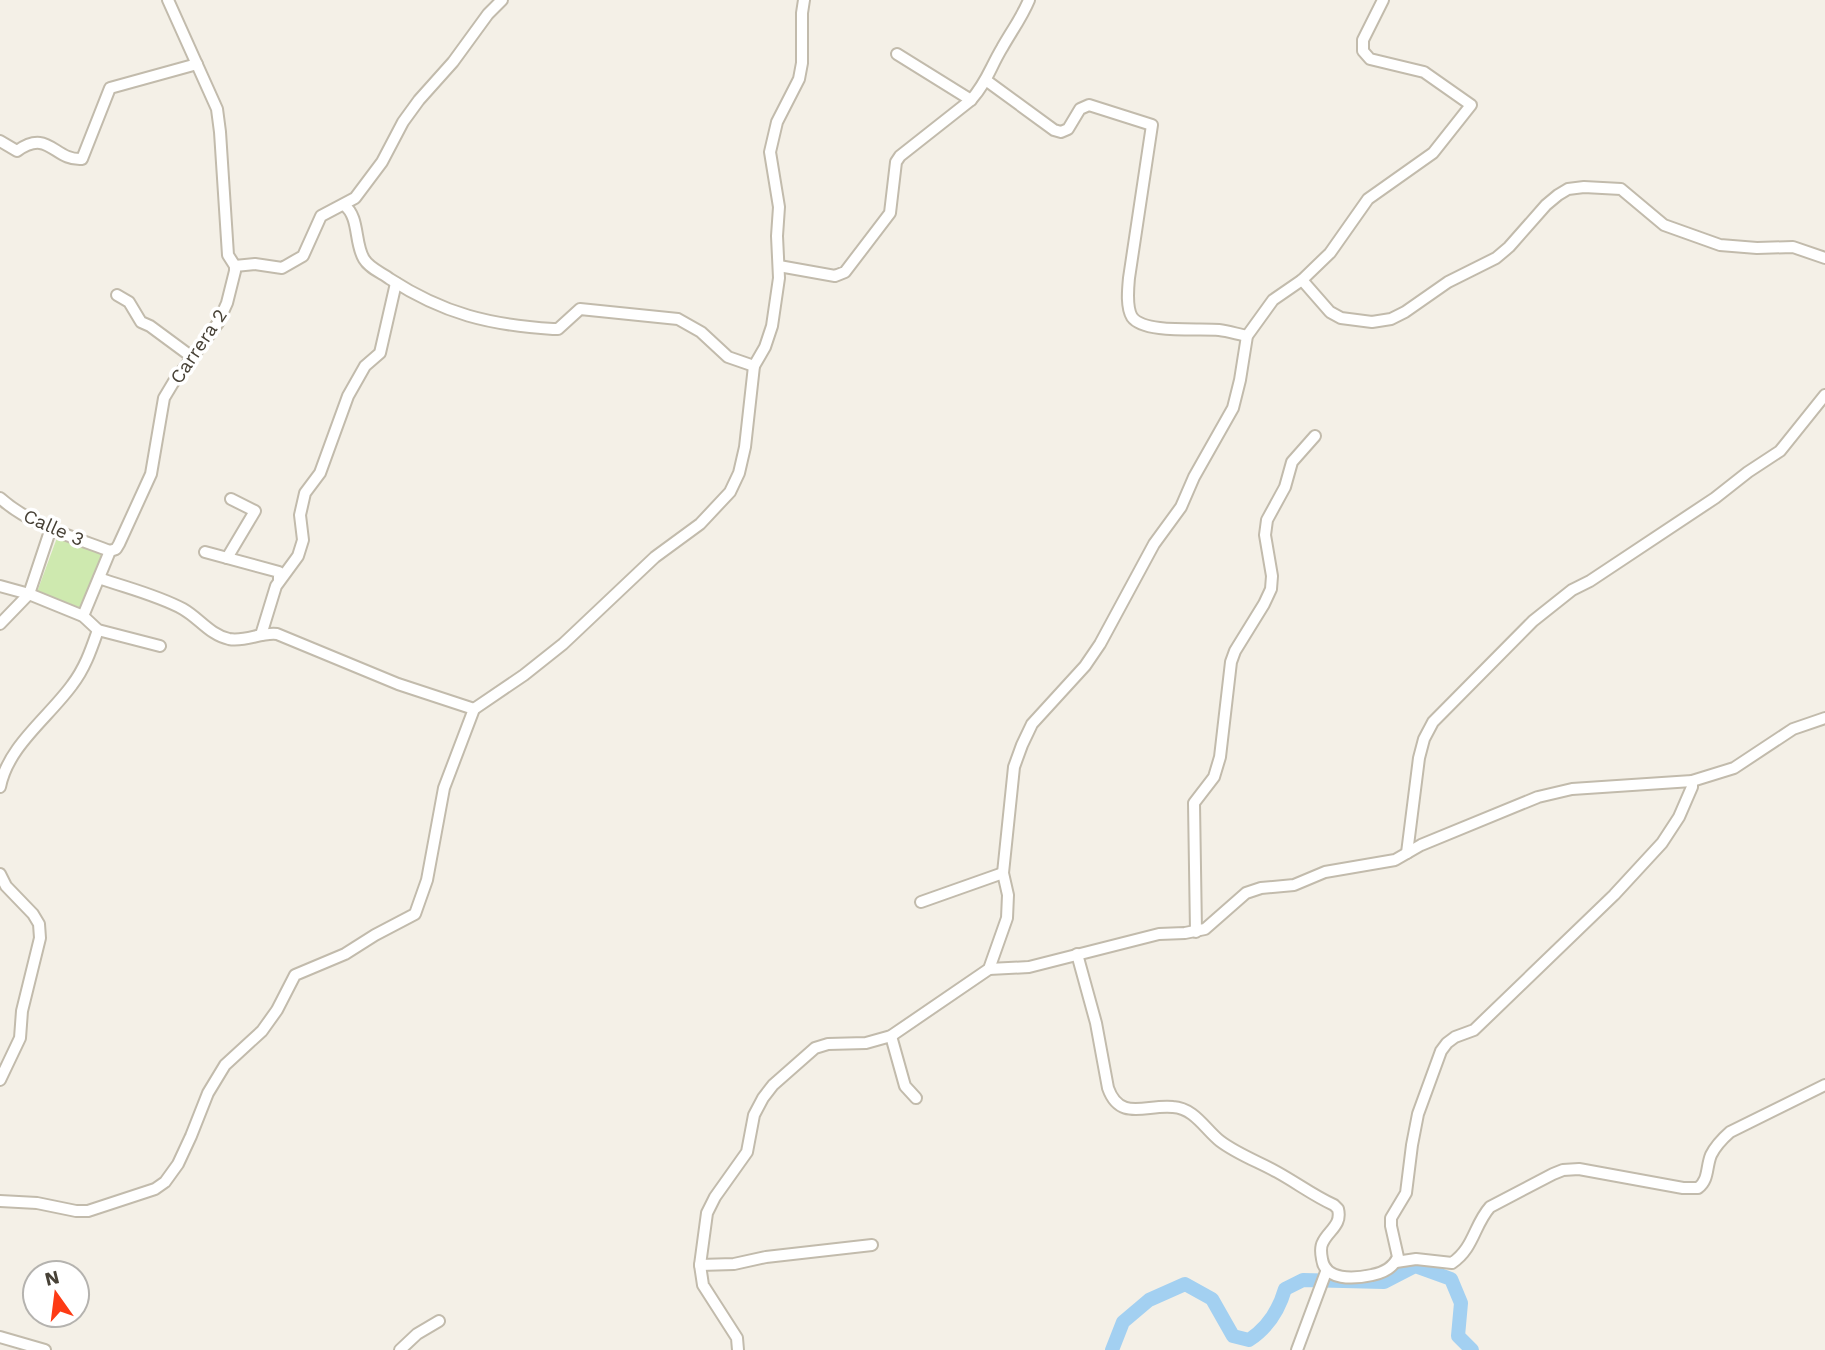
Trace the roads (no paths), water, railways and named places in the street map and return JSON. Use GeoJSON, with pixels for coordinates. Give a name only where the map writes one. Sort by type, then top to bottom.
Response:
{"type":"FeatureCollection","features":[{"type":"Feature","properties":{"kind":"street","name":"Carrera 2"},"geometry":{"type":"LineString","coordinates":[[83,616],[110,551],[116,550],[148,484],[164,398],[223,314],[235,266],[228,255],[217,109],[168,0]]}},
{"type":"Feature","properties":{"kind":"street"},"geometry":{"type":"LineString","coordinates":[[235,266],[255,264],[282,268],[303,256],[321,216],[355,198],[382,162],[399,129],[419,100],[502,0]]}},
{"type":"Feature","properties":{"kind":"street"},"geometry":{"type":"LineString","coordinates":[[0,1201],[37,1203],[76,1211],[89,1210],[155,1189],[165,1182],[178,1164],[213,1084],[225,1065],[262,1031],[277,1010],[295,975],[345,954],[415,914],[428,880],[444,788],[474,709],[563,644],[655,557],[700,524],[730,492],[739,473],[745,447],[754,366],[765,347],[772,326],[779,266],[776,236],[779,207],[770,152],[777,122],[799,79],[804,0]]}},
{"type":"Feature","properties":{"kind":"street"},"geometry":{"type":"LineString","coordinates":[[779,266],[835,276],[845,272],[891,213],[894,170],[900,156],[971,100],[988,80],[993,65],[1029,0]]}},
{"type":"Feature","properties":{"kind":"street"},"geometry":{"type":"LineString","coordinates":[[989,969],[1007,918],[1008,895],[1003,873],[1014,767],[1022,745],[1032,724],[1085,666],[1100,644],[1154,544],[1181,507],[1194,477],[1233,408],[1247,336],[1273,300],[1302,280],[1330,253],[1368,199],[1433,153],[1472,105],[1424,72],[1370,59],[1363,51],[1363,40],[1383,0]]}},
{"type":"Feature","properties":{"kind":"street"},"geometry":{"type":"LineString","coordinates":[[897,54],[971,100]]}},
{"type":"Feature","properties":{"kind":"street"},"geometry":{"type":"LineString","coordinates":[[0,141],[17,151],[28,143],[42,142],[75,159],[82,159],[110,88],[197,64]]}},
{"type":"Feature","properties":{"kind":"street"},"geometry":{"type":"LineString","coordinates":[[988,80],[1054,130],[1061,132],[1068,130],[1080,109],[1089,105],[1152,125],[1129,278],[1128,300],[1132,317],[1142,324],[1160,328],[1218,330],[1247,336]]}},
{"type":"Feature","properties":{"kind":"street"},"geometry":{"type":"LineString","coordinates":[[1302,280],[1330,312],[1341,318],[1355,322],[1391,319],[1448,282],[1496,258],[1558,195],[1568,189],[1584,187],[1621,189],[1664,225],[1720,245],[1793,247],[1825,258]]}},
{"type":"Feature","properties":{"kind":"street"},"geometry":{"type":"LineString","coordinates":[[344,205],[352,214],[364,259],[415,294],[467,317],[502,325],[558,329],[580,309],[678,319],[701,332],[728,357],[754,366]]}},
{"type":"Feature","properties":{"kind":"street"},"geometry":{"type":"LineString","coordinates":[[261,635],[275,586],[298,556],[303,540],[300,515],[305,493],[320,473],[348,396],[365,366],[380,353],[396,283]]}},
{"type":"Feature","properties":{"kind":"street"},"geometry":{"type":"LineString","coordinates":[[117,295],[129,302],[141,322],[192,358]]}},
{"type":"Feature","properties":{"kind":"street"},"geometry":{"type":"LineString","coordinates":[[1407,853],[1419,758],[1424,739],[1433,722],[1495,662],[1515,637],[1572,590],[1590,581],[1780,452],[1825,395]]}},
{"type":"Feature","properties":{"kind":"street"},"geometry":{"type":"LineString","coordinates":[[1196,932],[1194,803],[1214,777],[1220,757],[1231,662],[1271,589],[1272,576],[1265,535],[1268,520],[1285,487],[1292,462],[1315,436]]}},
{"type":"Feature","properties":{"kind":"street","name":"Calle 3"},"geometry":{"type":"LineString","coordinates":[[0,498],[9,506],[51,528],[110,551]]}},
{"type":"Feature","properties":{"kind":"street"},"geometry":{"type":"LineString","coordinates":[[227,558],[255,511],[231,499]]}},
{"type":"Feature","properties":{"kind":"street"},"geometry":{"type":"LineString","coordinates":[[0,624],[29,594],[51,528]]}},
{"type":"Feature","properties":{"kind":"street"},"geometry":{"type":"LineString","coordinates":[[205,552],[279,572],[279,581]]}},
{"type":"Feature","properties":{"kind":"street"},"geometry":{"type":"LineString","coordinates":[[100,578],[176,606],[193,615],[214,633],[228,639],[278,634],[398,684],[474,709]]}},
{"type":"Feature","properties":{"kind":"street"},"geometry":{"type":"LineString","coordinates":[[0,586],[29,594],[83,616],[98,630],[160,646]]}},
{"type":"Feature","properties":{"kind":"street"},"geometry":{"type":"LineString","coordinates":[[0,787],[7,763],[85,666],[98,630]]}},
{"type":"Feature","properties":{"kind":"street"},"geometry":{"type":"LineString","coordinates":[[738,1350],[737,1338],[703,1284],[700,1265],[707,1213],[747,1152],[754,1115],[773,1085],[815,1048],[828,1044],[866,1043],[891,1036],[989,969],[1030,967],[1159,934],[1196,932],[1216,921],[1246,893],[1261,888],[1294,884],[1336,870],[1395,860],[1538,797],[1572,789],[1692,781],[1734,768],[1793,729],[1825,718]]}},
{"type":"Feature","properties":{"kind":"street"},"geometry":{"type":"LineString","coordinates":[[1324,1280],[1372,1275],[1390,1268],[1396,1262],[1398,1257],[1391,1218],[1406,1193],[1418,1114],[1441,1051],[1447,1043],[1474,1030],[1614,895],[1670,833],[1692,787],[1692,781]]}},
{"type":"Feature","properties":{"kind":"street"},"geometry":{"type":"LineString","coordinates":[[921,902],[1003,873]]}},
{"type":"Feature","properties":{"kind":"street"},"geometry":{"type":"LineString","coordinates":[[0,874],[6,886],[33,914],[39,924],[40,938],[22,1011],[20,1038],[0,1080]]}},
{"type":"Feature","properties":{"kind":"street"},"geometry":{"type":"LineString","coordinates":[[1077,954],[1112,1097],[1125,1108],[1185,1109],[1221,1142],[1338,1209],[1338,1222],[1321,1249],[1324,1280],[1297,1350]]}},
{"type":"Feature","properties":{"kind":"street"},"geometry":{"type":"LineString","coordinates":[[891,1036],[905,1086],[916,1098]]}},
{"type":"Feature","properties":{"kind":"street"},"geometry":{"type":"LineString","coordinates":[[1396,1262],[1416,1259],[1452,1263],[1471,1244],[1483,1215],[1490,1207],[1563,1170],[1579,1170],[1683,1188],[1698,1188],[1705,1181],[1712,1152],[1720,1140],[1730,1132],[1825,1085]]}},
{"type":"Feature","properties":{"kind":"street"},"geometry":{"type":"LineString","coordinates":[[700,1265],[734,1264],[766,1257],[872,1245]]}},
{"type":"Feature","properties":{"kind":"street"},"geometry":{"type":"LineString","coordinates":[[400,1350],[417,1334],[439,1321]]}},
{"type":"Feature","properties":{"kind":"street"},"geometry":{"type":"LineString","coordinates":[[0,1337],[45,1350]]}},
{"type":"Feature","properties":{"kind":"waterway"},"geometry":{"type":"LineString","coordinates":[[1112,1350],[1123,1322],[1149,1300],[1185,1284],[1212,1299],[1233,1336],[1249,1340],[1272,1318],[1285,1289],[1303,1280],[1384,1282],[1415,1266],[1451,1279],[1461,1303],[1458,1336],[1472,1350]]}}]}
